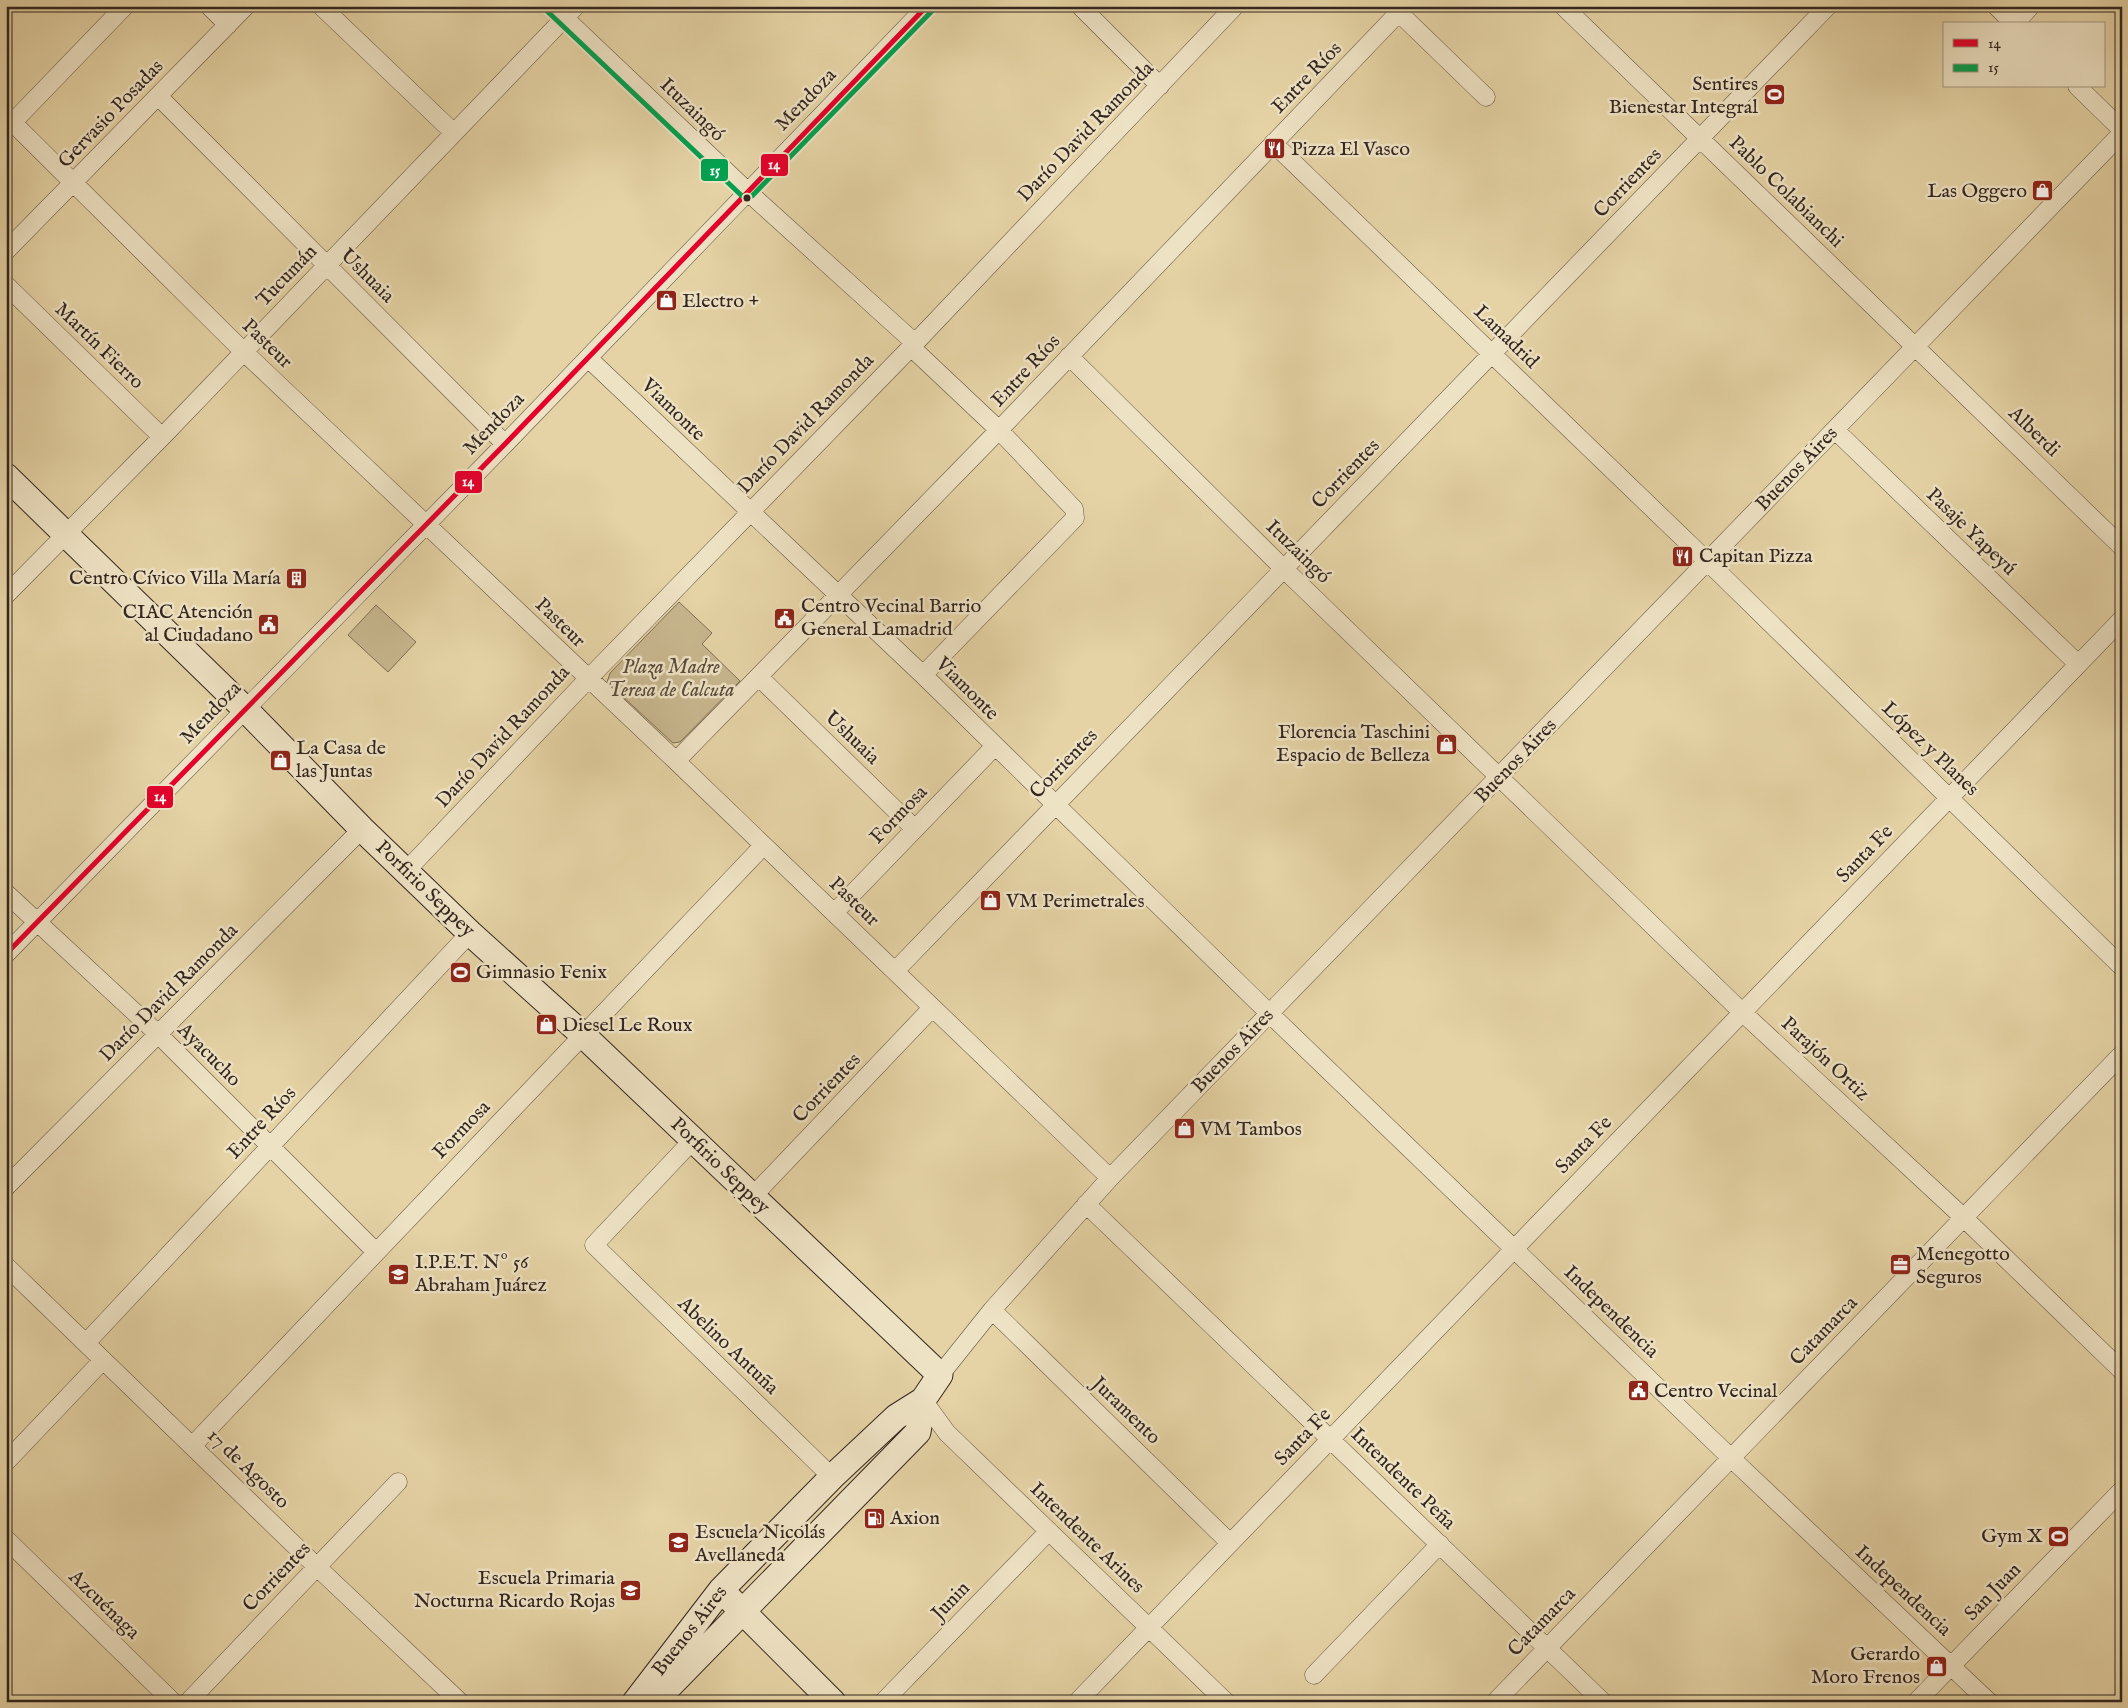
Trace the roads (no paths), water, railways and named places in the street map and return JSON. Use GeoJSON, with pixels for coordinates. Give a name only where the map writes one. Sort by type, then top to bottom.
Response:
{"type":"FeatureCollection","features":[{"type":"Feature","properties":{"kind":"main road","name":"Porfirio Seppey"},"geometry":{"type":"LineString","coordinates":[[6,476],[245,709],[362,829],[470,933],[583,1034],[940,1375]]}},
{"type":"Feature","properties":{"kind":"main road","name":"Buenos Aires"},"geometry":{"type":"LineString","coordinates":[[635,1702],[721,1590],[832,1477],[896,1417],[923,1400],[940,1375]]}},
{"type":"Feature","properties":{"kind":"main road","name":"Buenos Aires"},"geometry":{"type":"LineString","coordinates":[[654,1702],[918,1432],[923,1400]]}},
{"type":"Feature","properties":{"kind":"main road"},"geometry":{"type":"LineString","coordinates":[[721,1590],[834,1702]]}},
{"type":"Feature","properties":{"kind":"street"},"geometry":{"type":"LineString","coordinates":[[10,119],[125,6]]}},
{"type":"Feature","properties":{"kind":"street"},"geometry":{"type":"LineString","coordinates":[[209,6],[228,25]]}},
{"type":"Feature","properties":{"kind":"street","name":"Gervasio Posadas"},"geometry":{"type":"LineString","coordinates":[[6,251],[246,6]]}},
{"type":"Feature","properties":{"kind":"street"},"geometry":{"type":"LineString","coordinates":[[321,6],[454,133]]}},
{"type":"Feature","properties":{"kind":"street","name":"Mendoza"},"geometry":{"type":"LineString","coordinates":[[6,954],[505,444],[927,6]]}},
{"type":"Feature","properties":{"kind":"street"},"geometry":{"type":"LineString","coordinates":[[1080,6],[1160,86]]}},
{"type":"Feature","properties":{"kind":"street","name":"Darío David Ramonda"},"geometry":{"type":"LineString","coordinates":[[406,871],[588,678],[913,345],[1235,6]]}},
{"type":"Feature","properties":{"kind":"street","name":"Pablo Colabianchi"},"geometry":{"type":"LineString","coordinates":[[1563,6],[1916,346]]}},
{"type":"Feature","properties":{"kind":"street","name":"Corrientes"},"geometry":{"type":"LineString","coordinates":[[895,971],[1828,6]]}},
{"type":"Feature","properties":{"kind":"street"},"geometry":{"type":"LineString","coordinates":[[1996,6],[2012,22]]}},
{"type":"Feature","properties":{"kind":"street"},"geometry":{"type":"LineString","coordinates":[[2016,22],[2031,6]]}},
{"type":"Feature","properties":{"kind":"street"},"geometry":{"type":"LineString","coordinates":[[1398,8],[1486,97]]}},
{"type":"Feature","properties":{"kind":"street","name":"Entre Ríos"},"geometry":{"type":"LineString","coordinates":[[676,761],[999,430],[1273,143],[1398,8]]}},
{"type":"Feature","properties":{"kind":"street","name":"Tucumán"},"geometry":{"type":"LineString","coordinates":[[6,594],[67,536],[327,266],[454,133],[564,10]]}},
{"type":"Feature","properties":{"kind":"street","name":"Ituzaingó"},"geometry":{"type":"LineString","coordinates":[[564,10],[747,192],[913,345],[999,430],[1074,509],[1074,518],[923,675]]}},
{"type":"Feature","properties":{"kind":"street"},"geometry":{"type":"LineString","coordinates":[[2079,88],[2122,131]]}},
{"type":"Feature","properties":{"kind":"street","name":"Ushuaia"},"geometry":{"type":"LineString","coordinates":[[158,96],[505,444]]}},
{"type":"Feature","properties":{"kind":"street","name":"Pasteur"},"geometry":{"type":"LineString","coordinates":[[10,119],[244,352],[676,761],[1110,1178]]}},
{"type":"Feature","properties":{"kind":"street","name":"Buenos Aires"},"geometry":{"type":"LineString","coordinates":[[940,1375],[992,1310],[1110,1178],[1708,562],[2122,131]]}},
{"type":"Feature","properties":{"kind":"street","name":"Lamadrid"},"geometry":{"type":"LineString","coordinates":[[1273,143],[1708,562]]}},
{"type":"Feature","properties":{"kind":"street","name":"Martín Fierro"},"geometry":{"type":"LineString","coordinates":[[6,285],[162,437]]}},
{"type":"Feature","properties":{"kind":"street","name":"Alberdi"},"geometry":{"type":"LineString","coordinates":[[1916,346],[2122,547]]}},
{"type":"Feature","properties":{"kind":"street","name":"Ituzaingó"},"geometry":{"type":"LineString","coordinates":[[1069,356],[1500,777]]}},
{"type":"Feature","properties":{"kind":"street","name":"Viamonte"},"geometry":{"type":"LineString","coordinates":[[588,358],[923,675],[1269,1013]]}},
{"type":"Feature","properties":{"kind":"street","name":"Pasaje Yapeyú"},"geometry":{"type":"LineString","coordinates":[[1835,430],[2078,664]]}},
{"type":"Feature","properties":{"kind":"street","name":"López y Planes"},"geometry":{"type":"LineString","coordinates":[[1708,562],[2122,967]]}},
{"type":"Feature","properties":{"kind":"street","name":"Santa Fe"},"geometry":{"type":"LineString","coordinates":[[1077,1702],[2122,619]]}},
{"type":"Feature","properties":{"kind":"street","name":"Ushuaia"},"geometry":{"type":"LineString","coordinates":[[759,677],[915,829]]}},
{"type":"Feature","properties":{"kind":"street","name":"Formosa"},"geometry":{"type":"LineString","coordinates":[[834,913],[995,746]]}},
{"type":"Feature","properties":{"kind":"street","name":"Parajón Ortiz"},"geometry":{"type":"LineString","coordinates":[[1500,777],[1742,1012],[1963,1217],[2122,1371]]}},
{"type":"Feature","properties":{"kind":"street","name":"Darío David Ramonda"},"geometry":{"type":"LineString","coordinates":[[6,1187],[157,1033],[362,829]]}},
{"type":"Feature","properties":{"kind":"street","name":"Formosa"},"geometry":{"type":"LineString","coordinates":[[193,1445],[763,846]]}},
{"type":"Feature","properties":{"kind":"street","name":"Ayacucho"},"geometry":{"type":"LineString","coordinates":[[6,893],[157,1033],[376,1252]]}},
{"type":"Feature","properties":{"kind":"street","name":"Entre Ríos"},"geometry":{"type":"LineString","coordinates":[[86,1343],[470,933]]}},
{"type":"Feature","properties":{"kind":"street","name":"Corrientes"},"geometry":{"type":"LineString","coordinates":[[752,1197],[932,1008]]}},
{"type":"Feature","properties":{"kind":"street","name":"Independencia"},"geometry":{"type":"LineString","coordinates":[[1269,1013],[1730,1458],[1989,1702]]}},
{"type":"Feature","properties":{"kind":"street","name":"Catamarca"},"geometry":{"type":"LineString","coordinates":[[1495,1702],[2122,1054]]}},
{"type":"Feature","properties":{"kind":"street","name":"Abelino Antuña"},"geometry":{"type":"LineString","coordinates":[[693,1140],[594,1245],[832,1477]]}},
{"type":"Feature","properties":{"kind":"street","name":"Intendente Peña"},"geometry":{"type":"LineString","coordinates":[[1086,1204],[1604,1702]]}},
{"type":"Feature","properties":{"kind":"street","name":"17 de Agosto"},"geometry":{"type":"LineString","coordinates":[[6,1266],[317,1567],[460,1702]]}},
{"type":"Feature","properties":{"kind":"street","name":"Juramento"},"geometry":{"type":"LineString","coordinates":[[992,1310],[1230,1543]]}},
{"type":"Feature","properties":{"kind":"street"},"geometry":{"type":"LineString","coordinates":[[6,1462],[104,1360]]}},
{"type":"Feature","properties":{"kind":"street","name":"Intendente Arines"},"geometry":{"type":"LineString","coordinates":[[923,1400],[947,1433],[1226,1702]]}},
{"type":"Feature","properties":{"kind":"street","name":"Corrientes"},"geometry":{"type":"LineString","coordinates":[[188,1702],[398,1482]]}},
{"type":"Feature","properties":{"kind":"street","name":"San Juan"},"geometry":{"type":"LineString","coordinates":[[1916,1702],[2122,1490]]}},
{"type":"Feature","properties":{"kind":"street","name":"Junin"},"geometry":{"type":"LineString","coordinates":[[883,1702],[1049,1531]]}},
{"type":"Feature","properties":{"kind":"street","name":"Azcuénaga"},"geometry":{"type":"LineString","coordinates":[[6,1539],[173,1702]]}},
{"type":"Feature","properties":{"kind":"street"},"geometry":{"type":"LineString","coordinates":[[1314,1675],[1440,1544]]}},
{"type":"Feature","properties":{"kind":"place","name":"Sentires Bienestar Integral"},"geometry":{"type":"Point","coordinates":[1774,95]}},
{"type":"Feature","properties":{"kind":"place","name":"Pizza El Vasco"},"geometry":{"type":"Point","coordinates":[1275,149]}},
{"type":"Feature","properties":{"kind":"place","name":"Las Oggero"},"geometry":{"type":"Point","coordinates":[2043,191]}},
{"type":"Feature","properties":{"kind":"place","name":"Electro +"},"geometry":{"type":"Point","coordinates":[666,301]}},
{"type":"Feature","properties":{"kind":"place","name":"Capitan Pizza"},"geometry":{"type":"Point","coordinates":[1683,556]}},
{"type":"Feature","properties":{"kind":"place","name":"Centro Cívico Villa María"},"geometry":{"type":"Point","coordinates":[297,578]}},
{"type":"Feature","properties":{"kind":"place","name":"Centro Vecinal Barrio General Lamadrid"},"geometry":{"type":"Point","coordinates":[785,618]}},
{"type":"Feature","properties":{"kind":"place","name":"CIAC Atención al Ciudadano"},"geometry":{"type":"Point","coordinates":[269,624]}},
{"type":"Feature","properties":{"kind":"place","name":"Florencia Taschini Espacio de Belleza"},"geometry":{"type":"Point","coordinates":[1446,744]}},
{"type":"Feature","properties":{"kind":"place","name":"La Casa de las Juntas"},"geometry":{"type":"Point","coordinates":[280,760]}},
{"type":"Feature","properties":{"kind":"place","name":"VM Perimetrales"},"geometry":{"type":"Point","coordinates":[990,901]}},
{"type":"Feature","properties":{"kind":"place","name":"Gimnasio Fenix"},"geometry":{"type":"Point","coordinates":[460,972]}},
{"type":"Feature","properties":{"kind":"place","name":"Diesel Le Roux"},"geometry":{"type":"Point","coordinates":[546,1025]}},
{"type":"Feature","properties":{"kind":"place","name":"VM Tambos"},"geometry":{"type":"Point","coordinates":[1184,1129]}},
{"type":"Feature","properties":{"kind":"place","name":"Menegotto Seguros"},"geometry":{"type":"Point","coordinates":[1900,1265]}},
{"type":"Feature","properties":{"kind":"place","name":"I.P.E.T. Nº 56 Abraham Juárez"},"geometry":{"type":"Point","coordinates":[399,1274]}},
{"type":"Feature","properties":{"kind":"place","name":"Centro Vecinal"},"geometry":{"type":"Point","coordinates":[1638,1391]}},
{"type":"Feature","properties":{"kind":"place","name":"Axion"},"geometry":{"type":"Point","coordinates":[874,1518]}},
{"type":"Feature","properties":{"kind":"place","name":"Gym X"},"geometry":{"type":"Point","coordinates":[2059,1536]}},
{"type":"Feature","properties":{"kind":"place","name":"Escuela Nicolás Avellaneda"},"geometry":{"type":"Point","coordinates":[679,1543]}},
{"type":"Feature","properties":{"kind":"place","name":"Escuela Primaria Nocturna Ricardo Rojas"},"geometry":{"type":"Point","coordinates":[631,1590]}},
{"type":"Feature","properties":{"kind":"place","name":"Gerardo Moro Frenos"},"geometry":{"type":"Point","coordinates":[1936,1666]}},
{"type":"Feature","properties":{"kind":"park label","name":"Plaza Madre Teresa de Calcuta"},"geometry":{"type":"Point","coordinates":[671,678]}}]}
